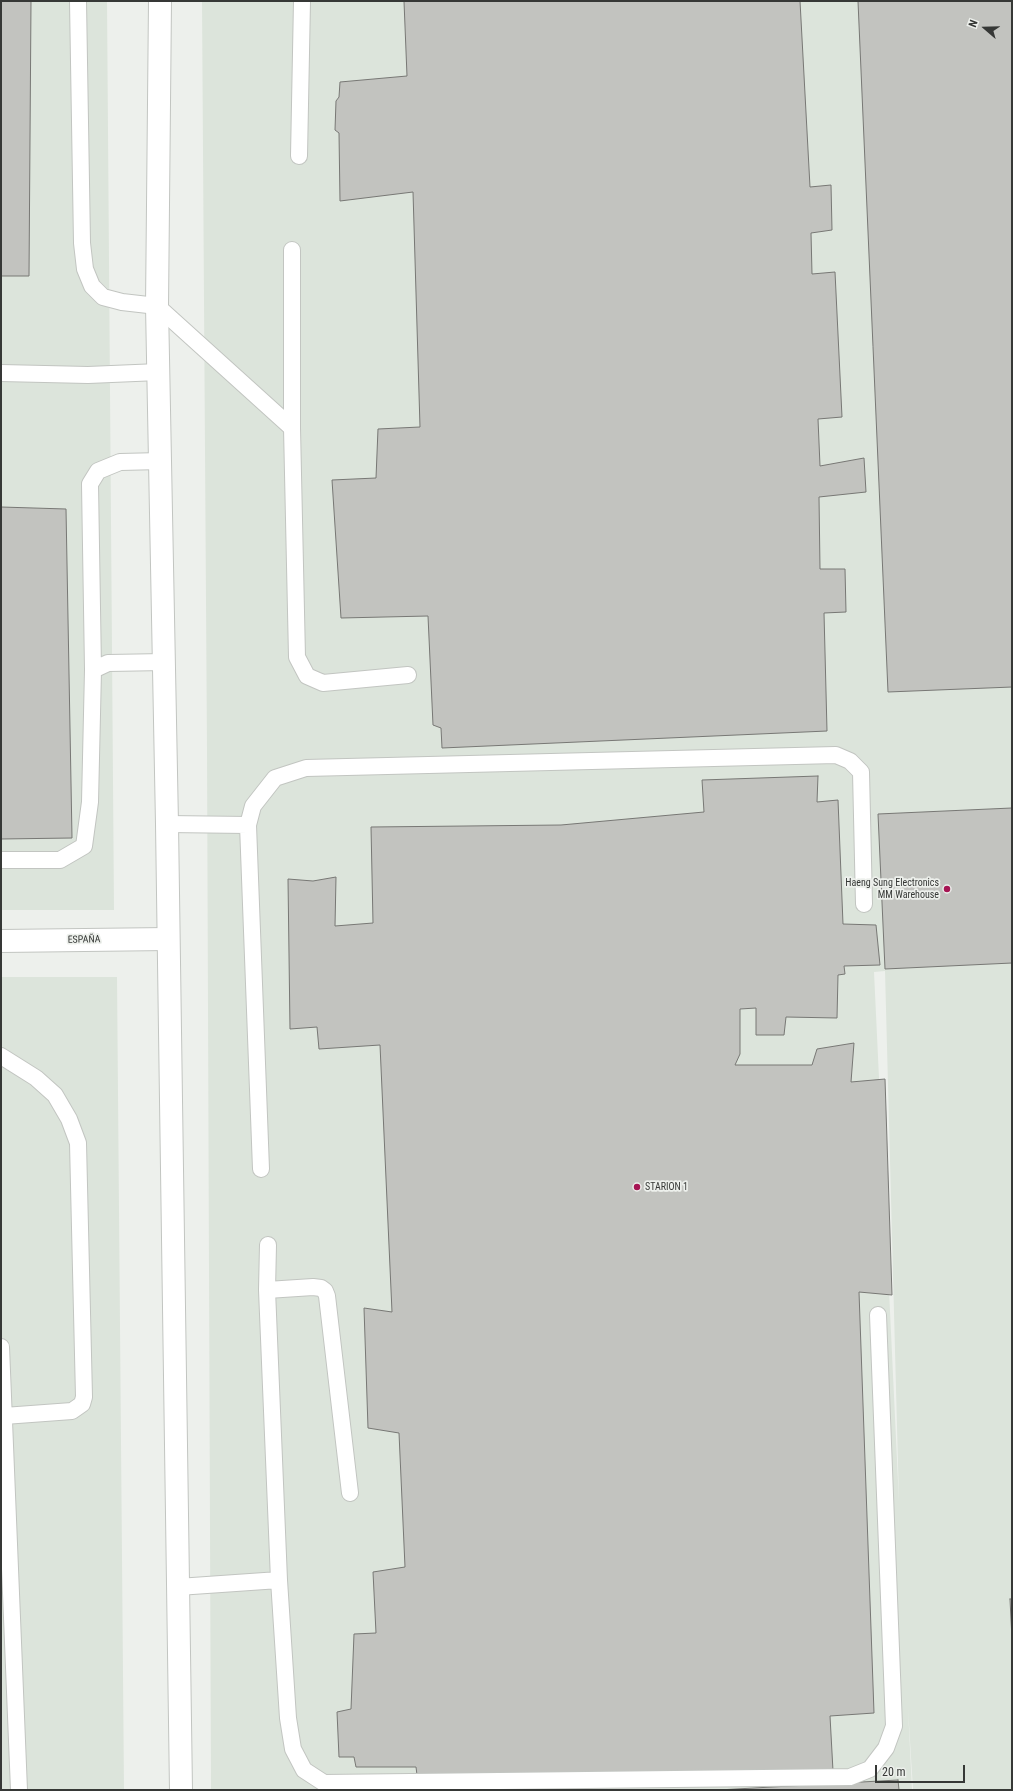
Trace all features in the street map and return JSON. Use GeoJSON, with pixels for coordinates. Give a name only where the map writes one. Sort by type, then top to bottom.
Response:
{"type":"FeatureCollection","features":[{"type":"Feature","properties":{"kind":"main road"},"geometry":{"type":"LineString","coordinates":[[160,1],[157,306],[165,662],[181,1790]]}},
{"type":"Feature","properties":{"kind":"main road","name":"ESPAÑA"},"geometry":{"type":"LineString","coordinates":[[1,941],[168,939]]}},
{"type":"Feature","properties":{"kind":"lane"},"geometry":{"type":"LineString","coordinates":[[78,1],[82,244],[85,269],[92,286],[103,297],[122,302],[157,306],[292,428]]}},
{"type":"Feature","properties":{"kind":"lane"},"geometry":{"type":"LineString","coordinates":[[299,156],[302,1]]}},
{"type":"Feature","properties":{"kind":"lane"},"geometry":{"type":"LineString","coordinates":[[292,250],[292,428],[297,657],[307,676],[323,683],[408,676]]}},
{"type":"Feature","properties":{"kind":"lane"},"geometry":{"type":"LineString","coordinates":[[1,373],[88,375],[159,372]]}},
{"type":"Feature","properties":{"kind":"lane"},"geometry":{"type":"LineString","coordinates":[[1,860],[60,860],[84,846],[90,802],[92,670],[90,484],[98,471],[120,462],[161,461]]}},
{"type":"Feature","properties":{"kind":"lane"},"geometry":{"type":"LineString","coordinates":[[92,670],[108,663],[165,662]]}},
{"type":"Feature","properties":{"kind":"lane"},"geometry":{"type":"LineString","coordinates":[[261,1169],[248,825],[253,806],[275,778],[306,768],[836,755],[850,761],[861,772],[864,904]]}},
{"type":"Feature","properties":{"kind":"lane"},"geometry":{"type":"LineString","coordinates":[[167,824],[248,825]]}},
{"type":"Feature","properties":{"kind":"lane"},"geometry":{"type":"LineString","coordinates":[[1,1056],[36,1078],[55,1095],[70,1119],[78,1143],[84,1397],[82,1404],[72,1411],[4,1416]]}},
{"type":"Feature","properties":{"kind":"lane"},"geometry":{"type":"LineString","coordinates":[[268,1245],[267,1290],[279,1580],[288,1718],[293,1749],[304,1770],[324,1783],[850,1777],[870,1769],[886,1748],[894,1726],[878,1315]]}},
{"type":"Feature","properties":{"kind":"lane"},"geometry":{"type":"LineString","coordinates":[[267,1290],[321,1288],[325,1291],[327,1296],[350,1493]]}},
{"type":"Feature","properties":{"kind":"lane"},"geometry":{"type":"LineString","coordinates":[[1,1347],[19,1790]]}},
{"type":"Feature","properties":{"kind":"lane"},"geometry":{"type":"LineString","coordinates":[[178,1587],[279,1580]]}},
{"type":"Feature","properties":{"kind":"shaded area"},"geometry":{"type":"Polygon","coordinates":[[[1,1],[107,1],[114,910],[1,910],[1,1]]]}},
{"type":"Feature","properties":{"kind":"shaded area"},"geometry":{"type":"Polygon","coordinates":[[[202,1],[1012,1],[1012,1790],[913,1790],[908,1708],[912,1790],[211,1790],[207,750],[202,1]],[[885,971],[874,972],[899,1502],[885,971]]]}},
{"type":"Feature","properties":{"kind":"shaded area"},"geometry":{"type":"Polygon","coordinates":[[[1,977],[117,977],[124,1790],[1,1790],[1,977]]]}},
{"type":"Feature","properties":{"kind":"building"},"geometry":{"type":"Polygon","coordinates":[[[1,1],[31,1],[29,276],[1,276],[1,1]]]}},
{"type":"Feature","properties":{"kind":"building"},"geometry":{"type":"Polygon","coordinates":[[[404,1],[800,1],[810,187],[831,185],[832,230],[811,233],[812,274],[835,272],[842,417],[818,419],[820,466],[864,458],[866,492],[819,497],[820,569],[845,569],[846,612],[824,613],[827,731],[442,748],[441,728],[433,725],[428,616],[341,618],[332,480],[376,478],[378,429],[420,427],[413,192],[340,201],[339,133],[335,130],[336,101],[339,97],[340,82],[407,76],[404,1]]]}},
{"type":"Feature","properties":{"kind":"building"},"geometry":{"type":"Polygon","coordinates":[[[858,1],[1012,1],[1012,687],[888,692],[858,1]]]}},
{"type":"Feature","properties":{"kind":"building"},"geometry":{"type":"Polygon","coordinates":[[[1,507],[66,509],[72,838],[1,839],[1,507]]]}},
{"type":"Feature","properties":{"kind":"building","name":"STARION 1"},"geometry":{"type":"Polygon","coordinates":[[[818,776],[817,802],[838,800],[843,924],[876,925],[880,965],[844,966],[845,974],[838,975],[837,1018],[786,1017],[784,1035],[756,1035],[756,1008],[740,1009],[740,1054],[735,1065],[812,1065],[817,1049],[854,1043],[851,1082],[885,1079],[892,1295],[859,1292],[874,1713],[830,1716],[833,1771],[417,1775],[416,1767],[356,1767],[354,1757],[339,1757],[337,1712],[351,1709],[354,1634],[376,1633],[373,1572],[405,1567],[399,1433],[368,1428],[364,1308],[392,1312],[380,1045],[319,1049],[317,1027],[290,1029],[288,879],[313,881],[336,877],[335,926],[373,923],[371,827],[561,825],[704,812],[702,780],[818,776]]]}},
{"type":"Feature","properties":{"kind":"building","name":"Haeng Sung Electronics MM Warehouse"},"geometry":{"type":"Polygon","coordinates":[[[1012,808],[1012,963],[885,969],[878,814],[1012,808]]]}},
{"type":"Feature","properties":{"kind":"building"},"geometry":{"type":"Polygon","coordinates":[[[1010,1599],[1012,1599],[1012,1639],[1010,1599]]]}},
{"type":"Feature","properties":{"kind":"building"},"geometry":{"type":"Polygon","coordinates":[[[898,1780],[899,1790],[718,1790],[898,1780]]]}},
{"type":"Feature","properties":{"kind":"place","name":"Haeng Sung Electronics MM Warehouse"},"geometry":{"type":"Point","coordinates":[947,889]}},
{"type":"Feature","properties":{"kind":"place","name":"STARION 1"},"geometry":{"type":"Point","coordinates":[637,1187]}}]}
